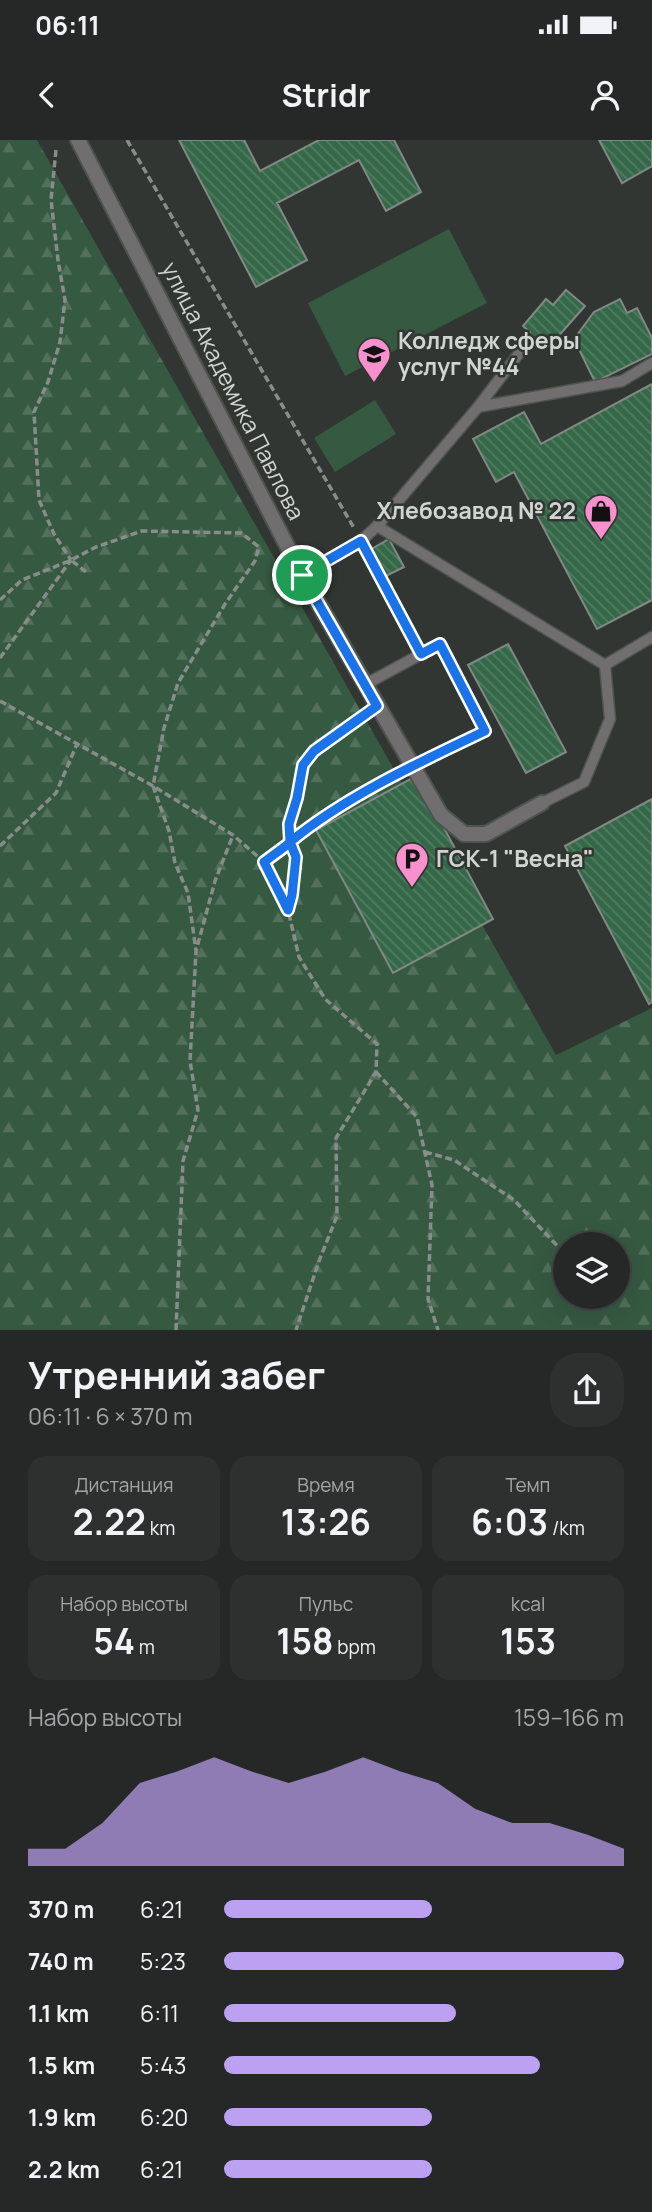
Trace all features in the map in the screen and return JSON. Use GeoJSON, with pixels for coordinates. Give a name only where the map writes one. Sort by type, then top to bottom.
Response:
{"type":"FeatureCollection","features":[{"type":"Feature","properties":{"kind":"street","name":"улица Академика Павлова"},"geometry":{"type":"LineString","coordinates":[[78,140],[302,575],[441,815],[464,834],[486,834],[542,803]]}},
{"type":"Feature","properties":{"kind":"lane"},"geometry":{"type":"LineString","coordinates":[[302,575],[361,541],[376,526],[478,407],[530,339]]}},
{"type":"Feature","properties":{"kind":"lane"},"geometry":{"type":"LineString","coordinates":[[478,407],[622,381],[652,363]]}},
{"type":"Feature","properties":{"kind":"lane"},"geometry":{"type":"LineString","coordinates":[[376,526],[605,665]]}},
{"type":"Feature","properties":{"kind":"lane"},"geometry":{"type":"LineString","coordinates":[[605,665],[652,637]]}},
{"type":"Feature","properties":{"kind":"lane"},"geometry":{"type":"LineString","coordinates":[[364,685],[440,644],[485,731],[412,766]]}},
{"type":"Feature","properties":{"kind":"lane"},"geometry":{"type":"LineString","coordinates":[[542,803],[584,782],[610,719],[605,665]]}},
{"type":"Feature","properties":{"kind":"path"},"geometry":{"type":"LineString","coordinates":[[127,140],[361,541],[421,654]]}},
{"type":"Feature","properties":{"kind":"path"},"geometry":{"type":"LineString","coordinates":[[56,150],[51,200],[65,300],[60,342],[48,382],[34,412],[39,499],[54,534],[71,560],[86,572]]}},
{"type":"Feature","properties":{"kind":"path"},"geometry":{"type":"LineString","coordinates":[[0,600],[22,580],[96,547],[142,531],[241,533],[259,547],[256,561],[225,604],[178,683],[164,728],[153,786],[169,831],[174,863],[188,893],[195,951],[190,1061],[198,1110],[183,1161],[176,1330]]}},
{"type":"Feature","properties":{"kind":"path"},"geometry":{"type":"LineString","coordinates":[[0,657],[71,560]]}},
{"type":"Feature","properties":{"kind":"path"},"geometry":{"type":"LineString","coordinates":[[0,701],[153,786],[233,835],[264,862],[288,910],[299,957],[326,999],[377,1044],[376,1072],[336,1138],[337,1216],[296,1330]]}},
{"type":"Feature","properties":{"kind":"path"},"geometry":{"type":"LineString","coordinates":[[288,910],[296,857],[290,842],[289,824],[303,765],[314,751],[377,706]]}},
{"type":"Feature","properties":{"kind":"path"},"geometry":{"type":"LineString","coordinates":[[0,846],[56,793],[77,744]]}},
{"type":"Feature","properties":{"kind":"path"},"geometry":{"type":"LineString","coordinates":[[264,862],[313,823],[412,766]]}},
{"type":"Feature","properties":{"kind":"path"},"geometry":{"type":"LineString","coordinates":[[195,951],[215,881],[233,835]]}},
{"type":"Feature","properties":{"kind":"path"},"geometry":{"type":"LineString","coordinates":[[376,1072],[417,1117],[432,1185],[428,1299],[438,1330]]}},
{"type":"Feature","properties":{"kind":"path"},"geometry":{"type":"LineString","coordinates":[[425,1152],[454,1160],[514,1200],[553,1241]]}},
{"type":"Feature","properties":{"kind":"green space"},"geometry":{"type":"Polygon","coordinates":[[[0,140],[37,140],[556,1055],[652,1008],[652,1330],[0,1330],[0,140]]]}},
{"type":"Feature","properties":{"kind":"green space"},"geometry":{"type":"Polygon","coordinates":[[[449,229],[487,303],[345,376],[308,303],[449,229]]]}},
{"type":"Feature","properties":{"kind":"green space"},"geometry":{"type":"Polygon","coordinates":[[[375,400],[396,434],[335,472],[314,438],[375,400]]]}},
{"type":"Feature","properties":{"kind":"building"},"geometry":{"type":"Polygon","coordinates":[[[179,140],[244,140],[260,171],[319,140],[394,140],[421,192],[386,211],[359,160],[277,203],[307,260],[256,287],[179,140]]]}},
{"type":"Feature","properties":{"kind":"building"},"geometry":{"type":"Polygon","coordinates":[[[599,140],[652,140],[652,166],[622,183],[599,140]]]}},
{"type":"Feature","properties":{"kind":"building"},"geometry":{"type":"Polygon","coordinates":[[[566,290],[585,306],[555,340],[552,337],[545,346],[523,326],[546,299],[553,305],[566,290]]]}},
{"type":"Feature","properties":{"kind":"building"},"geometry":{"type":"Polygon","coordinates":[[[620,299],[627,313],[637,308],[652,338],[652,354],[595,382],[574,339],[594,312],[620,299]]]}},
{"type":"Feature","properties":{"kind":"building","name":"Хлебозавод № 22"},"geometry":{"type":"Polygon","coordinates":[[[652,384],[652,600],[597,629],[514,472],[496,482],[473,439],[524,412],[541,444],[652,384]]]}},
{"type":"Feature","properties":{"kind":"building"},"geometry":{"type":"Polygon","coordinates":[[[389,539],[404,567],[384,577],[370,550],[389,539]]]}},
{"type":"Feature","properties":{"kind":"building"},"geometry":{"type":"Polygon","coordinates":[[[508,644],[566,752],[526,773],[468,665],[508,644]]]}},
{"type":"Feature","properties":{"kind":"building","name":"ГСК-1 \"Весна\""},"geometry":{"type":"Polygon","coordinates":[[[416,776],[493,919],[393,973],[316,830],[416,776]]]}},
{"type":"Feature","properties":{"kind":"building"},"geometry":{"type":"Polygon","coordinates":[[[652,799],[652,1002],[649,1004],[565,846],[652,799]]]}},
{"type":"Feature","properties":{"kind":"place","name":"Колледж сферы услуг №44"},"geometry":{"type":"Point","coordinates":[374,384]}},
{"type":"Feature","properties":{"kind":"place","name":"Хлебозавод № 22"},"geometry":{"type":"Point","coordinates":[601,541]}},
{"type":"Feature","properties":{"kind":"place","name":"ГСК-1 \"Весна\""},"geometry":{"type":"Point","coordinates":[412,889]}},
{"type":"Feature","properties":{"kind":"route"},"geometry":{"type":"LineString","coordinates":[[302,575],[361,541],[421,654],[440,644],[485,731],[412,766],[313,823],[290,842],[287,845],[264,862],[288,910],[296,857],[290,842],[289,824],[303,765],[314,751],[377,706],[302,575]]}}]}
